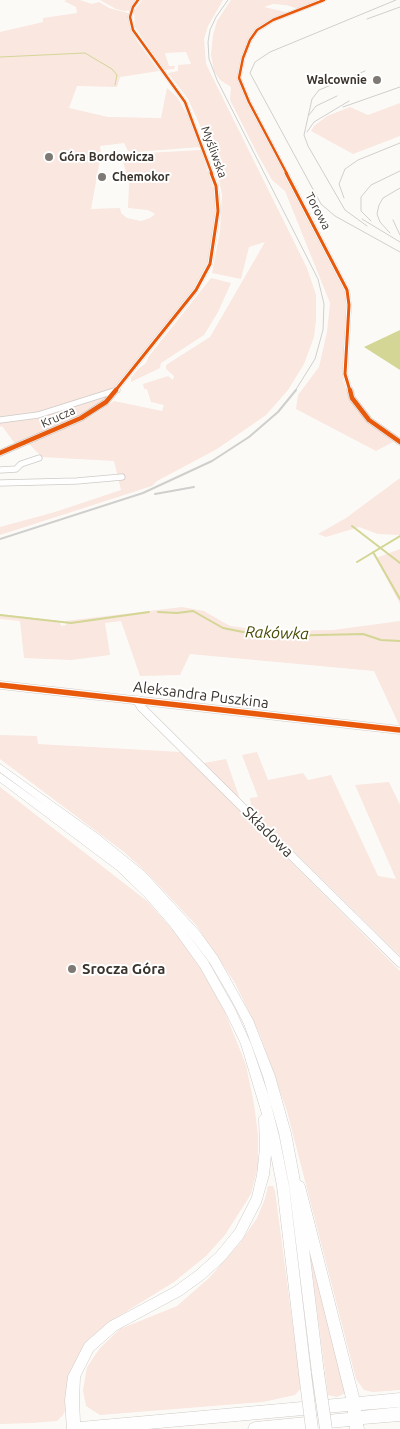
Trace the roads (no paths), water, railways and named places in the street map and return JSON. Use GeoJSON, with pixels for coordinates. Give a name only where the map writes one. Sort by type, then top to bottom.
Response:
{"type":"FeatureCollection","features":[{"type":"Feature","properties":{"kind":"main road"},"geometry":{"type":"LineString","coordinates":[[0,767],[126,861],[175,910],[207,950],[228,982],[249,1023],[269,1076],[315,1245],[354,1404],[357,1424]]}},
{"type":"Feature","properties":{"kind":"main road"},"geometry":{"type":"LineString","coordinates":[[0,777],[120,867],[148,894],[174,924],[204,964],[231,1012],[246,1044],[274,1136],[312,1373],[326,1429]]}},
{"type":"Feature","properties":{"kind":"main road"},"geometry":{"type":"LineString","coordinates":[[263,1097],[266,1148],[263,1175],[257,1199],[239,1234],[220,1257],[200,1275],[178,1291],[113,1326],[89,1347],[74,1376],[72,1400],[74,1429],[400,1400]]}},
{"type":"Feature","properties":{"kind":"main road"},"geometry":{"type":"LineString","coordinates":[[288,1147],[295,1185],[312,1373],[312,1429]]}},
{"type":"Feature","properties":{"kind":"main road"},"geometry":{"type":"LineString","coordinates":[[255,1429],[357,1424],[400,1414]]}},
{"type":"Feature","properties":{"kind":"street","name":"Myśliwska"},"geometry":{"type":"LineString","coordinates":[[118,390],[191,297],[206,274],[213,255],[218,201],[216,186],[188,108],[131,27],[131,12],[138,0]]}},
{"type":"Feature","properties":{"kind":"street","name":"Torowa"},"geometry":{"type":"LineString","coordinates":[[324,0],[273,20],[257,30],[250,40],[243,58],[239,78],[249,102],[314,224],[349,297],[345,374],[352,398],[369,420],[400,442]]}},
{"type":"Feature","properties":{"kind":"street"},"geometry":{"type":"LineString","coordinates":[[0,420],[43,413],[118,390]]}},
{"type":"Feature","properties":{"kind":"street","name":"Krucza"},"geometry":{"type":"LineString","coordinates":[[0,453],[88,415],[100,408],[118,390]]}},
{"type":"Feature","properties":{"kind":"street"},"geometry":{"type":"LineString","coordinates":[[0,470],[16,469],[23,463],[34,462],[40,458]]}},
{"type":"Feature","properties":{"kind":"street"},"geometry":{"type":"LineString","coordinates":[[0,484],[49,483],[122,477]]}},
{"type":"Feature","properties":{"kind":"street","name":"Aleksandra Puszkina"},"geometry":{"type":"LineString","coordinates":[[0,685],[400,730]]}},
{"type":"Feature","properties":{"kind":"street","name":"Składowa"},"geometry":{"type":"LineString","coordinates":[[137,700],[141,707],[400,964]]}},
{"type":"Feature","properties":{"kind":"street"},"geometry":{"type":"LineString","coordinates":[[69,1429],[74,1429]]}},
{"type":"Feature","properties":{"kind":"waterway"},"geometry":{"type":"LineString","coordinates":[[0,57],[85,53],[112,69],[117,75],[115,85]]}},
{"type":"Feature","properties":{"kind":"waterway"},"geometry":{"type":"LineString","coordinates":[[352,526],[380,548]]}},
{"type":"Feature","properties":{"kind":"waterway"},"geometry":{"type":"LineString","coordinates":[[380,548],[400,536]]}},
{"type":"Feature","properties":{"kind":"waterway"},"geometry":{"type":"LineString","coordinates":[[373,552],[380,548]]}},
{"type":"Feature","properties":{"kind":"waterway"},"geometry":{"type":"LineString","coordinates":[[380,548],[400,563]]}},
{"type":"Feature","properties":{"kind":"waterway"},"geometry":{"type":"LineString","coordinates":[[357,562],[373,552]]}},
{"type":"Feature","properties":{"kind":"waterway"},"geometry":{"type":"LineString","coordinates":[[373,552],[400,599]]}},
{"type":"Feature","properties":{"kind":"waterway","name":"Rakówka"},"geometry":{"type":"LineString","coordinates":[[158,612],[177,613],[193,611],[223,628],[253,634],[276,636],[363,634],[381,640],[400,641]]}},
{"type":"Feature","properties":{"kind":"waterway","name":"Rakówka"},"geometry":{"type":"LineString","coordinates":[[0,615],[71,623],[149,612]]}},
{"type":"Feature","properties":{"kind":"railway"},"geometry":{"type":"LineString","coordinates":[[228,0],[216,17],[210,30],[208,42],[209,59],[217,80],[318,279],[324,304],[323,330],[315,359],[295,391]]}},
{"type":"Feature","properties":{"kind":"railway"},"geometry":{"type":"LineString","coordinates":[[396,0],[270,52],[255,62],[250,73],[321,204],[335,216],[400,252]]}},
{"type":"Feature","properties":{"kind":"railway"},"geometry":{"type":"LineString","coordinates":[[367,19],[400,7]]}},
{"type":"Feature","properties":{"kind":"railway"},"geometry":{"type":"LineString","coordinates":[[365,71],[319,90],[312,99],[304,135],[308,146],[345,210],[367,226]]}},
{"type":"Feature","properties":{"kind":"railway"},"geometry":{"type":"LineString","coordinates":[[343,107],[400,87]]}},
{"type":"Feature","properties":{"kind":"railway"},"geometry":{"type":"LineString","coordinates":[[309,115],[316,106],[337,96]]}},
{"type":"Feature","properties":{"kind":"railway"},"geometry":{"type":"LineString","coordinates":[[307,132],[314,122],[349,101]]}},
{"type":"Feature","properties":{"kind":"railway"},"geometry":{"type":"LineString","coordinates":[[344,198],[339,184],[345,169],[358,160],[400,143]]}},
{"type":"Feature","properties":{"kind":"railway"},"geometry":{"type":"LineString","coordinates":[[371,221],[361,211],[361,197],[371,185],[400,171]]}},
{"type":"Feature","properties":{"kind":"railway"},"geometry":{"type":"LineString","coordinates":[[390,233],[380,222],[377,214],[383,198],[400,188]]}},
{"type":"Feature","properties":{"kind":"railway"},"geometry":{"type":"LineString","coordinates":[[362,219],[400,242]]}},
{"type":"Feature","properties":{"kind":"railway"},"geometry":{"type":"LineString","coordinates":[[393,220],[400,235]]}},
{"type":"Feature","properties":{"kind":"railway"},"geometry":{"type":"LineString","coordinates":[[0,539],[143,493],[212,461],[249,437],[278,412],[296,390]]}},
{"type":"Feature","properties":{"kind":"railway"},"geometry":{"type":"LineString","coordinates":[[155,494],[194,487]]}},
{"type":"Feature","properties":{"kind":"place","name":"Walcownie"},"geometry":{"type":"Point","coordinates":[377,80]}},
{"type":"Feature","properties":{"kind":"place","name":"Góra Bordowicza"},"geometry":{"type":"Point","coordinates":[49,157]}},
{"type":"Feature","properties":{"kind":"place","name":"Chemokor"},"geometry":{"type":"Point","coordinates":[102,177]}},
{"type":"Feature","properties":{"kind":"place","name":"Srocza Góra"},"geometry":{"type":"Point","coordinates":[72,969]}}]}
